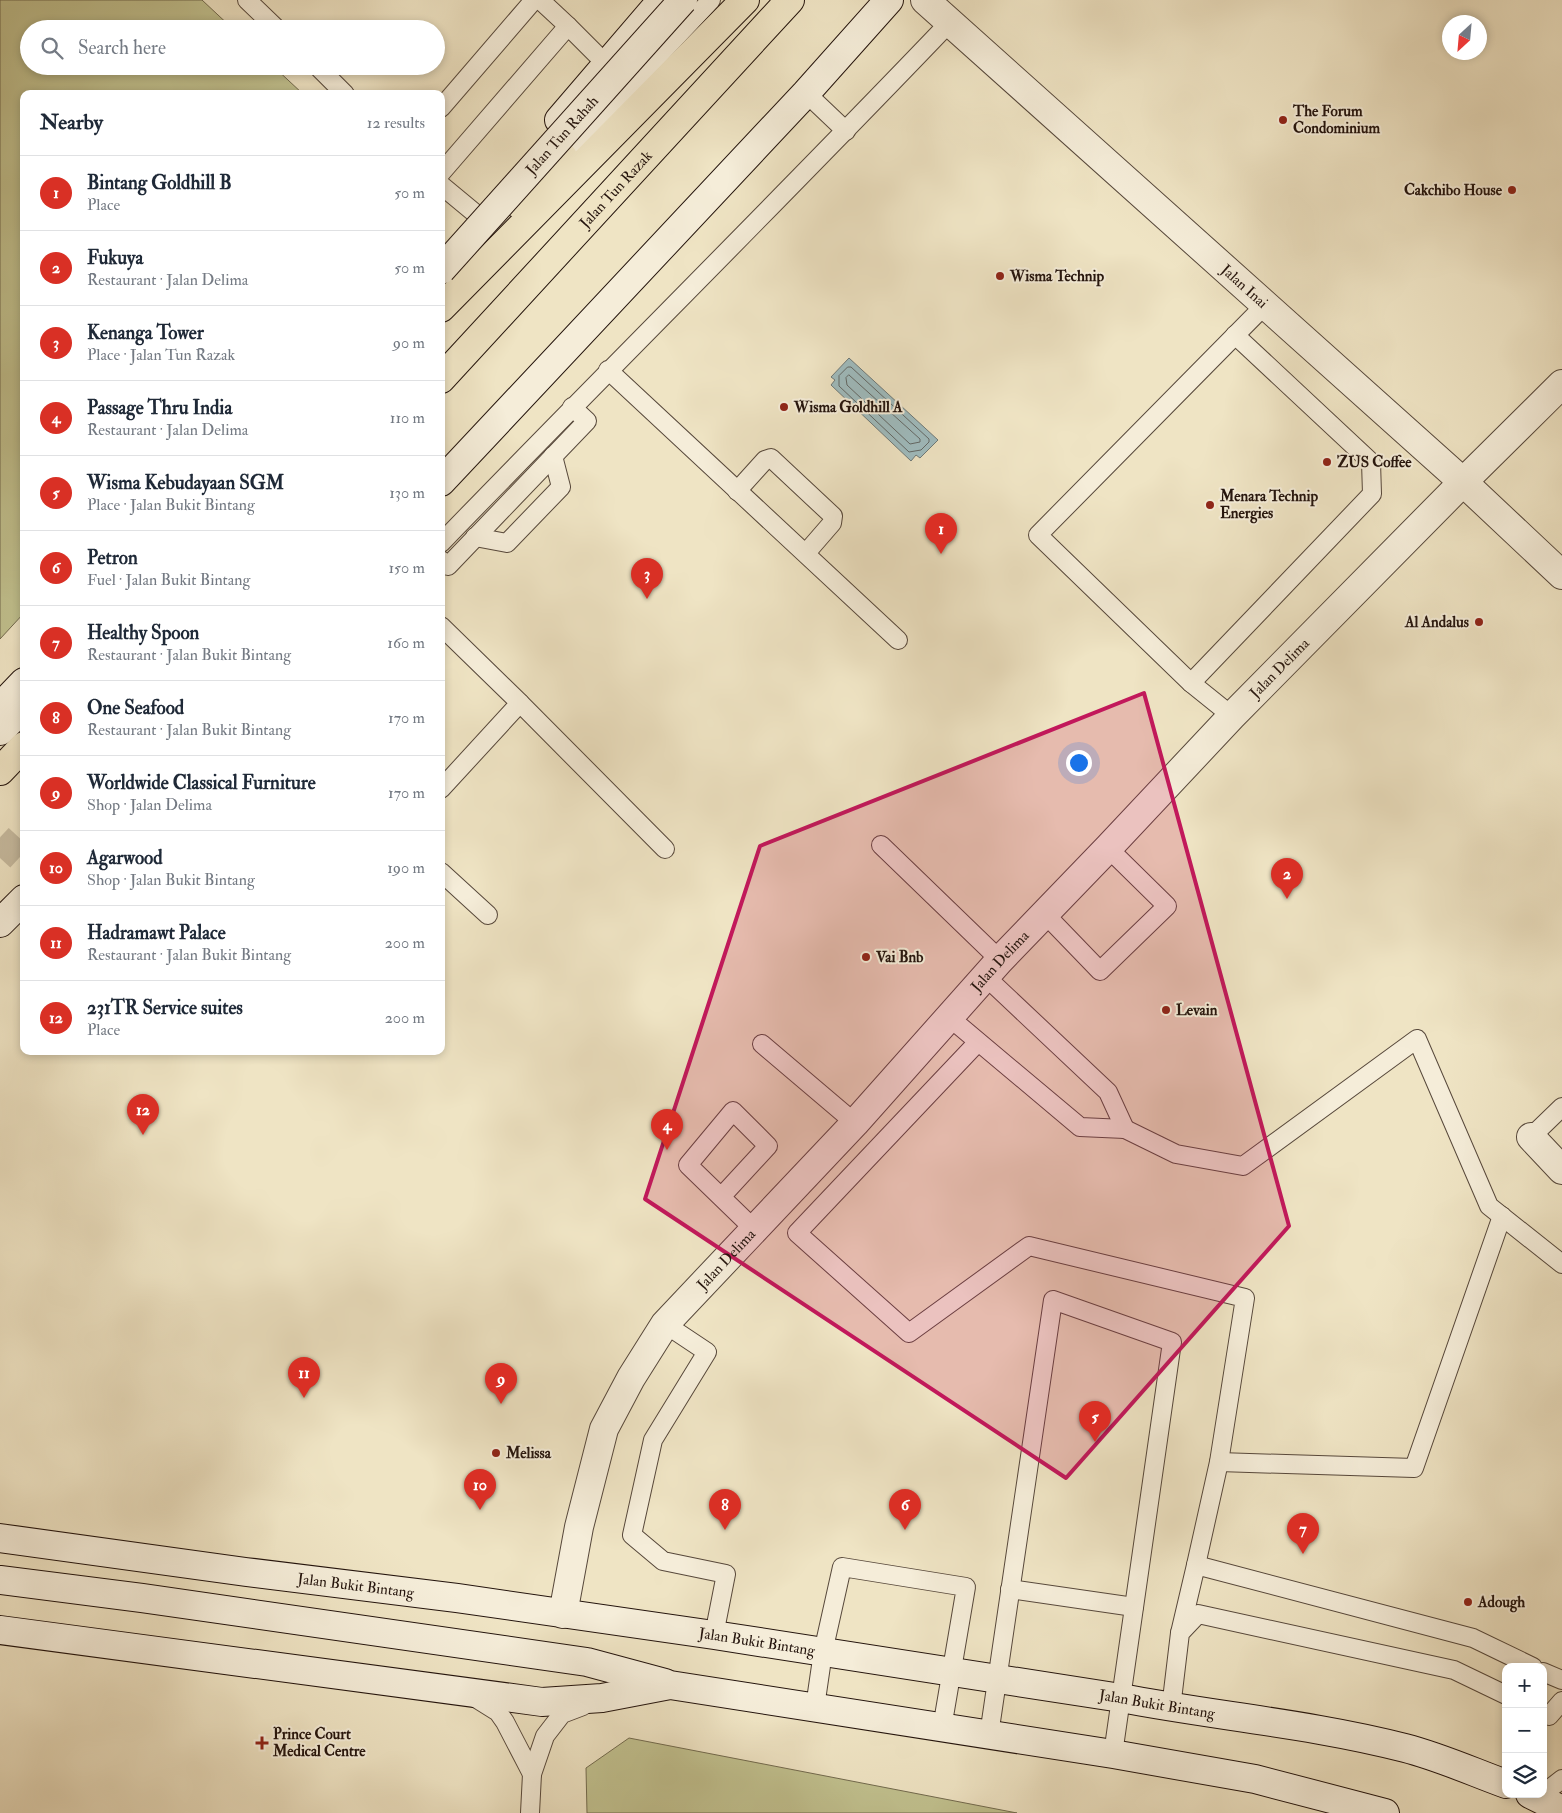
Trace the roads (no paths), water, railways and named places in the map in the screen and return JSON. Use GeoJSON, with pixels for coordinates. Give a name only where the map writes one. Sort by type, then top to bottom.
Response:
{"type":"FeatureCollection","features":[{"type":"Feature","properties":{"kind":"main road"},"geometry":{"type":"LineString","coordinates":[[445,246],[503,186],[662,0]]}},
{"type":"Feature","properties":{"kind":"main road","name":"Jalan Tun Rahah"},"geometry":{"type":"LineString","coordinates":[[445,266],[683,0]]}},
{"type":"Feature","properties":{"kind":"main road"},"geometry":{"type":"LineString","coordinates":[[445,304],[745,0]]}},
{"type":"Feature","properties":{"kind":"main road","name":"Jalan Tun Razak"},"geometry":{"type":"LineString","coordinates":[[445,374],[790,0]]}},
{"type":"Feature","properties":{"kind":"main road"},"geometry":{"type":"LineString","coordinates":[[445,478],[806,93],[889,0]]}},
{"type":"Feature","properties":{"kind":"main road","name":"Jalan Inai"},"geometry":{"type":"LineString","coordinates":[[925,0],[1462,482],[1562,575]]}},
{"type":"Feature","properties":{"kind":"main road"},"geometry":{"type":"LineString","coordinates":[[548,200],[563,156]]}},
{"type":"Feature","properties":{"kind":"main road"},"geometry":{"type":"LineString","coordinates":[[445,277],[563,156]]}},
{"type":"Feature","properties":{"kind":"main road","name":"Jalan Delima"},"geometry":{"type":"LineString","coordinates":[[563,1614],[579,1527],[604,1428],[631,1378],[665,1324],[855,1123],[993,968],[1232,716],[1462,482],[1562,384]]}},
{"type":"Feature","properties":{"kind":"main road"},"geometry":{"type":"LineString","coordinates":[[0,707],[20,686]]}},
{"type":"Feature","properties":{"kind":"main road"},"geometry":{"type":"LineString","coordinates":[[0,731],[20,711]]}},
{"type":"Feature","properties":{"kind":"main road"},"geometry":{"type":"LineString","coordinates":[[0,771],[20,750]]}},
{"type":"Feature","properties":{"kind":"main road"},"geometry":{"type":"LineString","coordinates":[[0,923],[20,903]]}},
{"type":"Feature","properties":{"kind":"main road"},"geometry":{"type":"LineString","coordinates":[[1531,1137],[1562,1170]]}},
{"type":"Feature","properties":{"kind":"main road","name":"Jalan Bukit Bintang"},"geometry":{"type":"LineString","coordinates":[[0,1538],[246,1572],[457,1598],[714,1635],[1121,1698],[1171,1708],[1301,1726],[1406,1748],[1502,1783]]}},
{"type":"Feature","properties":{"kind":"main road"},"geometry":{"type":"LineString","coordinates":[[0,1580],[142,1598],[588,1662],[670,1684],[1113,1754],[1255,1779],[1385,1813]]}},
{"type":"Feature","properties":{"kind":"main road"},"geometry":{"type":"LineString","coordinates":[[0,1630],[542,1702],[602,1698],[670,1684]]}},
{"type":"Feature","properties":{"kind":"lane"},"geometry":{"type":"LineString","coordinates":[[247,0],[268,20]]}},
{"type":"Feature","properties":{"kind":"lane"},"geometry":{"type":"LineString","coordinates":[[445,103],[534,0]]}},
{"type":"Feature","properties":{"kind":"lane"},"geometry":{"type":"LineString","coordinates":[[540,0],[606,64]]}},
{"type":"Feature","properties":{"kind":"lane"},"geometry":{"type":"LineString","coordinates":[[563,156],[711,0]]}},
{"type":"Feature","properties":{"kind":"lane"},"geometry":{"type":"LineString","coordinates":[[445,539],[608,370],[846,131],[950,22]]}},
{"type":"Feature","properties":{"kind":"lane"},"geometry":{"type":"LineString","coordinates":[[445,164],[568,26]]}},
{"type":"Feature","properties":{"kind":"lane"},"geometry":{"type":"LineString","coordinates":[[326,75],[342,90]]}},
{"type":"Feature","properties":{"kind":"lane"},"geometry":{"type":"LineString","coordinates":[[806,93],[846,131]]}},
{"type":"Feature","properties":{"kind":"lane"},"geometry":{"type":"LineString","coordinates":[[445,188],[476,214]]}},
{"type":"Feature","properties":{"kind":"lane"},"geometry":{"type":"LineString","coordinates":[[1232,716],[1191,683],[1038,536],[1265,305]]}},
{"type":"Feature","properties":{"kind":"lane"},"geometry":{"type":"LineString","coordinates":[[1191,683],[1372,494],[1371,462],[1235,335]]}},
{"type":"Feature","properties":{"kind":"lane"},"geometry":{"type":"LineString","coordinates":[[608,370],[898,640]]}},
{"type":"Feature","properties":{"kind":"lane"},"geometry":{"type":"LineString","coordinates":[[445,563],[475,537],[587,421],[572,408]]}},
{"type":"Feature","properties":{"kind":"lane"},"geometry":{"type":"LineString","coordinates":[[475,537],[507,543],[561,487],[552,456]]}},
{"type":"Feature","properties":{"kind":"lane"},"geometry":{"type":"LineString","coordinates":[[737,491],[765,460],[772,458],[833,516],[832,523],[806,554]]}},
{"type":"Feature","properties":{"kind":"lane"},"geometry":{"type":"LineString","coordinates":[[445,630],[665,849]]}},
{"type":"Feature","properties":{"kind":"lane"},"geometry":{"type":"LineString","coordinates":[[445,785],[520,703]]}},
{"type":"Feature","properties":{"kind":"lane"},"geometry":{"type":"LineString","coordinates":[[881,845],[1108,1092],[1125,1129]]}},
{"type":"Feature","properties":{"kind":"lane"},"geometry":{"type":"LineString","coordinates":[[1045,914],[1100,971],[1167,906],[1108,848]]}},
{"type":"Feature","properties":{"kind":"lane"},"geometry":{"type":"LineString","coordinates":[[445,876],[488,915]]}},
{"type":"Feature","properties":{"kind":"lane"},"geometry":{"type":"LineString","coordinates":[[949,1017],[1080,1127],[1125,1129],[1176,1154],[1244,1166],[1417,1038],[1489,1206],[1562,1264]]}},
{"type":"Feature","properties":{"kind":"lane"},"geometry":{"type":"LineString","coordinates":[[978,1042],[797,1232],[909,1333],[1029,1246],[1245,1298],[1219,1462],[1180,1633],[1171,1708]]}},
{"type":"Feature","properties":{"kind":"lane"},"geometry":{"type":"LineString","coordinates":[[762,1044],[855,1123]]}},
{"type":"Feature","properties":{"kind":"lane"},"geometry":{"type":"LineString","coordinates":[[1080,1127],[1102,1117],[1106,1108],[1108,1092]]}},
{"type":"Feature","properties":{"kind":"lane"},"geometry":{"type":"LineString","coordinates":[[1531,1137],[1562,1106]]}},
{"type":"Feature","properties":{"kind":"lane"},"geometry":{"type":"LineString","coordinates":[[720,1197],[768,1146],[734,1111],[688,1165],[720,1197],[755,1230]]}},
{"type":"Feature","properties":{"kind":"lane"},"geometry":{"type":"LineString","coordinates":[[1219,1462],[1414,1468],[1502,1216]]}},
{"type":"Feature","properties":{"kind":"lane"},"geometry":{"type":"LineString","coordinates":[[989,1735],[1053,1300],[1172,1342],[1113,1754]]}},
{"type":"Feature","properties":{"kind":"lane"},"geometry":{"type":"LineString","coordinates":[[665,1324],[707,1352],[653,1440],[632,1535],[663,1561],[726,1574],[714,1635]]}},
{"type":"Feature","properties":{"kind":"lane"},"geometry":{"type":"LineString","coordinates":[[1196,1565],[1472,1638],[1525,1663]]}},
{"type":"Feature","properties":{"kind":"lane"},"geometry":{"type":"LineString","coordinates":[[815,1707],[823,1652],[842,1567],[966,1587],[942,1728]]}},
{"type":"Feature","properties":{"kind":"lane"},"geometry":{"type":"LineString","coordinates":[[1010,1589],[1134,1607]]}},
{"type":"Feature","properties":{"kind":"lane"},"geometry":{"type":"LineString","coordinates":[[1180,1633],[1198,1614],[1454,1670],[1502,1693]]}},
{"type":"Feature","properties":{"kind":"lane"},"geometry":{"type":"LineString","coordinates":[[1547,1674],[1562,1680]]}},
{"type":"Feature","properties":{"kind":"lane"},"geometry":{"type":"LineString","coordinates":[[456,1690],[483,1702],[498,1712],[532,1774]]}},
{"type":"Feature","properties":{"kind":"lane"},"geometry":{"type":"LineString","coordinates":[[530,1813],[532,1774],[545,1736],[562,1714],[602,1698]]}},
{"type":"Feature","properties":{"kind":"lane"},"geometry":{"type":"LineString","coordinates":[[1547,1715],[1562,1701]]}},
{"type":"Feature","properties":{"kind":"lane"},"geometry":{"type":"LineString","coordinates":[[1547,1794],[1562,1779]]}},
{"type":"Feature","properties":{"kind":"water"},"geometry":{"type":"Polygon","coordinates":[[[849,358],[938,440],[920,458],[916,455],[911,461],[831,385],[835,380],[831,377],[849,358]]]}},
{"type":"Feature","properties":{"kind":"tunnel"},"geometry":{"type":"LineString","coordinates":[[0,858],[20,836]]}},
{"type":"Feature","properties":{"kind":"place","name":"The Forum Condominium"},"geometry":{"type":"Point","coordinates":[1283,120]}},
{"type":"Feature","properties":{"kind":"place","name":"Cakchibo House"},"geometry":{"type":"Point","coordinates":[1512,190]}},
{"type":"Feature","properties":{"kind":"place","name":"Wisma Technip"},"geometry":{"type":"Point","coordinates":[1000,276]}},
{"type":"Feature","properties":{"kind":"place","name":"Wisma Goldhill A"},"geometry":{"type":"Point","coordinates":[784,407]}},
{"type":"Feature","properties":{"kind":"place","name":"ZUS Coffee"},"geometry":{"type":"Point","coordinates":[1327,462]}},
{"type":"Feature","properties":{"kind":"place","name":"Menara Technip Energies"},"geometry":{"type":"Point","coordinates":[1210,505]}},
{"type":"Feature","properties":{"kind":"place","name":"Bintang Goldhill B"},"geometry":{"type":"Point","coordinates":[941,554]}},
{"type":"Feature","properties":{"kind":"place","name":"Kenanga Tower"},"geometry":{"type":"Point","coordinates":[647,599]}},
{"type":"Feature","properties":{"kind":"place","name":"Al Andalus"},"geometry":{"type":"Point","coordinates":[1479,622]}},
{"type":"Feature","properties":{"kind":"place","name":"Fukuya"},"geometry":{"type":"Point","coordinates":[1287,899]}},
{"type":"Feature","properties":{"kind":"place","name":"Vai Bnb"},"geometry":{"type":"Point","coordinates":[866,957]}},
{"type":"Feature","properties":{"kind":"place","name":"Levain"},"geometry":{"type":"Point","coordinates":[1166,1010]}},
{"type":"Feature","properties":{"kind":"place","name":"231TR Service suites"},"geometry":{"type":"Point","coordinates":[143,1135]}},
{"type":"Feature","properties":{"kind":"place","name":"Passage Thru India"},"geometry":{"type":"Point","coordinates":[667,1150]}},
{"type":"Feature","properties":{"kind":"place","name":"Hadramawt Palace"},"geometry":{"type":"Point","coordinates":[304,1398]}},
{"type":"Feature","properties":{"kind":"place","name":"Worldwide Classical Furniture"},"geometry":{"type":"Point","coordinates":[501,1404]}},
{"type":"Feature","properties":{"kind":"place","name":"Wisma Kebudayaan SGM"},"geometry":{"type":"Point","coordinates":[1095,1442]}},
{"type":"Feature","properties":{"kind":"place","name":"Melissa"},"geometry":{"type":"Point","coordinates":[496,1453]}},
{"type":"Feature","properties":{"kind":"place","name":"Agarwood"},"geometry":{"type":"Point","coordinates":[480,1510]}},
{"type":"Feature","properties":{"kind":"place","name":"One Seafood"},"geometry":{"type":"Point","coordinates":[725,1530]}},
{"type":"Feature","properties":{"kind":"place","name":"Petron"},"geometry":{"type":"Point","coordinates":[905,1530]}},
{"type":"Feature","properties":{"kind":"place","name":"Healthy Spoon"},"geometry":{"type":"Point","coordinates":[1303,1554]}},
{"type":"Feature","properties":{"kind":"place","name":"Adough"},"geometry":{"type":"Point","coordinates":[1468,1602]}},
{"type":"Feature","properties":{"kind":"place","name":"Prince Court Medical Centre"},"geometry":{"type":"Point","coordinates":[262,1743]}}]}
